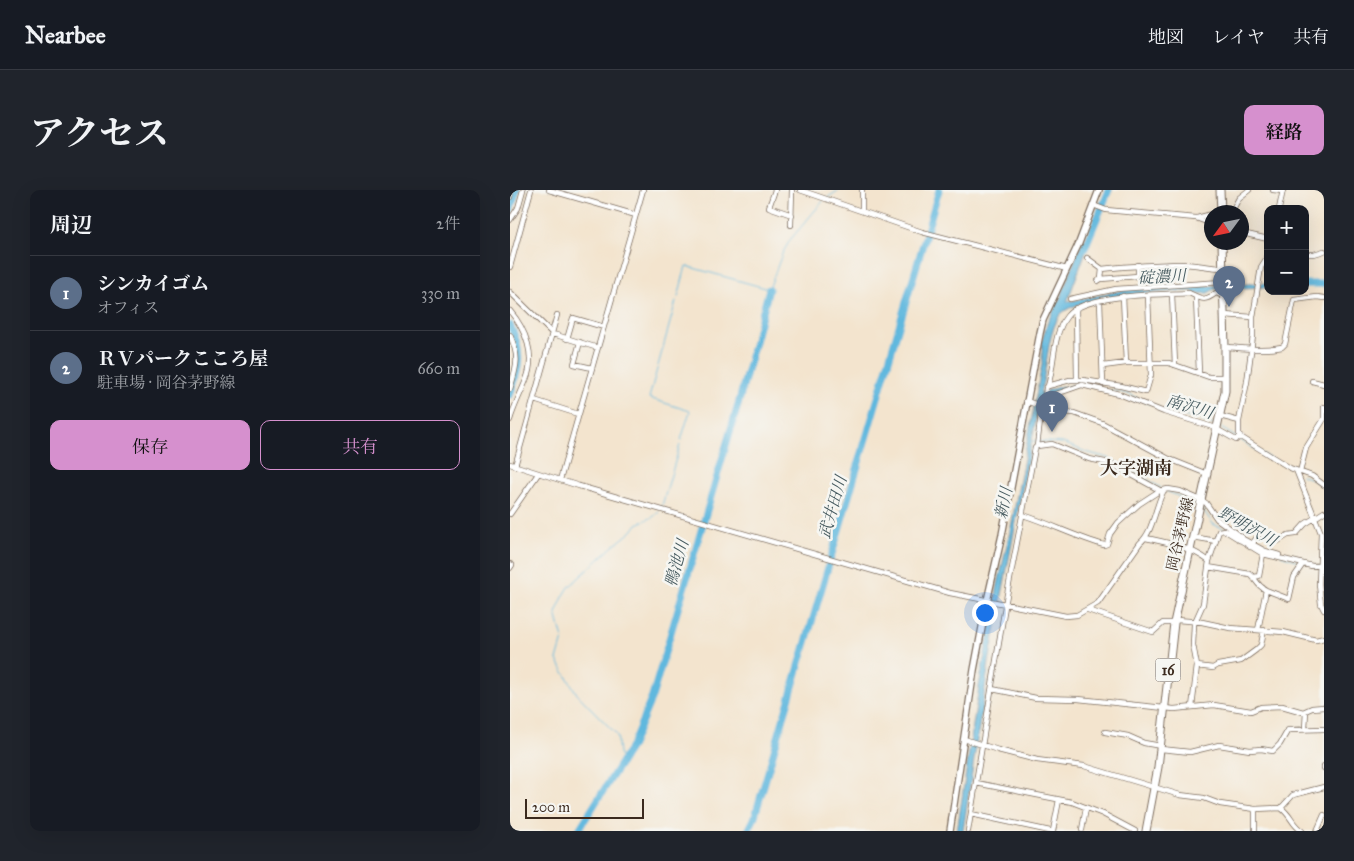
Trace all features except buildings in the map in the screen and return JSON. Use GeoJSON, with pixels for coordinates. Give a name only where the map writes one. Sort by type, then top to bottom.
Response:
{"type":"FeatureCollection","features":[{"type":"Feature","properties":{"kind":"main road"},"geometry":{"type":"LineString","coordinates":[[1220,190],[1221,205]]}},
{"type":"Feature","properties":{"kind":"main road","name":"岡谷茅野線"},"geometry":{"type":"LineString","coordinates":[[1146,831],[1161,748],[1174,623],[1220,416],[1226,377],[1222,250]]}},
{"type":"Feature","properties":{"kind":"street"},"geometry":{"type":"LineString","coordinates":[[510,197],[511,190]]}},
{"type":"Feature","properties":{"kind":"street"},"geometry":{"type":"LineString","coordinates":[[510,220],[518,208],[523,190]]}},
{"type":"Feature","properties":{"kind":"street"},"geometry":{"type":"LineString","coordinates":[[510,267],[531,190]]}},
{"type":"Feature","properties":{"kind":"street"},"geometry":{"type":"LineString","coordinates":[[549,190],[636,215]]}},
{"type":"Feature","properties":{"kind":"street"},"geometry":{"type":"LineString","coordinates":[[560,480],[643,190]]}},
{"type":"Feature","properties":{"kind":"street"},"geometry":{"type":"LineString","coordinates":[[774,190],[769,207],[792,215]]}},
{"type":"Feature","properties":{"kind":"street"},"geometry":{"type":"LineString","coordinates":[[792,190],[792,225]]}},
{"type":"Feature","properties":{"kind":"street"},"geometry":{"type":"LineString","coordinates":[[800,190],[924,232],[1067,269]]}},
{"type":"Feature","properties":{"kind":"street"},"geometry":{"type":"LineString","coordinates":[[862,190],[862,210]]}},
{"type":"Feature","properties":{"kind":"street"},"geometry":{"type":"LineString","coordinates":[[950,831],[989,601],[1042,320],[1095,206],[1099,190]]}},
{"type":"Feature","properties":{"kind":"street"},"geometry":{"type":"LineString","coordinates":[[1235,205],[1239,198],[1249,190]]}},
{"type":"Feature","properties":{"kind":"street"},"geometry":{"type":"LineString","coordinates":[[1273,190],[1283,190],[1280,205]]}},
{"type":"Feature","properties":{"kind":"street"},"geometry":{"type":"LineString","coordinates":[[1095,206],[1104,210],[1196,218],[1204,221]]}},
{"type":"Feature","properties":{"kind":"street"},"geometry":{"type":"LineString","coordinates":[[1196,218],[1204,216]]}},
{"type":"Feature","properties":{"kind":"street"},"geometry":{"type":"LineString","coordinates":[[1249,235],[1264,238]]}},
{"type":"Feature","properties":{"kind":"street"},"geometry":{"type":"LineString","coordinates":[[1309,254],[1324,251]]}},
{"type":"Feature","properties":{"kind":"street"},"geometry":{"type":"LineString","coordinates":[[1088,258],[1102,269],[1155,264],[1222,268]]}},
{"type":"Feature","properties":{"kind":"street"},"geometry":{"type":"LineString","coordinates":[[1045,398],[1082,385],[1119,394],[1164,412],[1217,429],[1236,440],[1239,436],[1239,421],[1247,382],[1252,317],[1261,267],[1264,262]]}},
{"type":"Feature","properties":{"kind":"street"},"geometry":{"type":"LineString","coordinates":[[1102,269],[1099,280],[1138,276],[1138,265]]}},
{"type":"Feature","properties":{"kind":"street"},"geometry":{"type":"LineString","coordinates":[[968,831],[1005,605],[1035,448],[1037,446],[1041,405],[1045,398],[1061,327],[1068,315],[1076,308],[1100,301],[1123,296],[1189,293],[1196,298],[1207,299],[1222,288]]}},
{"type":"Feature","properties":{"kind":"street"},"geometry":{"type":"LineString","coordinates":[[1070,299],[1116,289],[1222,288]]}},
{"type":"Feature","properties":{"kind":"street"},"geometry":{"type":"LineString","coordinates":[[510,292],[553,334],[598,348]]}},
{"type":"Feature","properties":{"kind":"street"},"geometry":{"type":"LineString","coordinates":[[1172,294],[1175,365]]}},
{"type":"Feature","properties":{"kind":"street"},"geometry":{"type":"LineString","coordinates":[[1048,386],[1077,380],[1121,386],[1146,392],[1151,375],[1148,295]]}},
{"type":"Feature","properties":{"kind":"street"},"geometry":{"type":"LineString","coordinates":[[1123,296],[1126,364]]}},
{"type":"Feature","properties":{"kind":"street"},"geometry":{"type":"LineString","coordinates":[[1196,298],[1198,373]]}},
{"type":"Feature","properties":{"kind":"street"},"geometry":{"type":"LineString","coordinates":[[1226,347],[1255,350],[1282,347],[1285,344],[1294,300],[1324,298]]}},
{"type":"Feature","properties":{"kind":"street"},"geometry":{"type":"LineString","coordinates":[[1100,301],[1103,384]]}},
{"type":"Feature","properties":{"kind":"street"},"geometry":{"type":"LineString","coordinates":[[1076,308],[1077,380]]}},
{"type":"Feature","properties":{"kind":"street"},"geometry":{"type":"LineString","coordinates":[[510,311],[523,331],[531,358],[527,378],[510,420]]}},
{"type":"Feature","properties":{"kind":"street"},"geometry":{"type":"LineString","coordinates":[[557,314],[534,400],[512,465],[950,593],[1066,616],[1077,615],[1088,610],[1098,602],[1140,543],[1146,538],[1163,492],[1110,463],[1089,459],[1052,444],[1037,446]]}},
{"type":"Feature","properties":{"kind":"street"},"geometry":{"type":"LineString","coordinates":[[1224,315],[1252,317]]}},
{"type":"Feature","properties":{"kind":"street"},"geometry":{"type":"LineString","coordinates":[[567,339],[573,318],[604,327]]}},
{"type":"Feature","properties":{"kind":"street"},"geometry":{"type":"LineString","coordinates":[[510,335],[516,350],[516,366],[510,389]]}},
{"type":"Feature","properties":{"kind":"street"},"geometry":{"type":"LineString","coordinates":[[580,342],[574,364],[592,368]]}},
{"type":"Feature","properties":{"kind":"street"},"geometry":{"type":"LineString","coordinates":[[1103,366],[1169,363],[1209,377],[1226,377]]}},
{"type":"Feature","properties":{"kind":"street"},"geometry":{"type":"LineString","coordinates":[[1312,381],[1324,384]]}},
{"type":"Feature","properties":{"kind":"street"},"geometry":{"type":"LineString","coordinates":[[534,400],[578,414]]}},
{"type":"Feature","properties":{"kind":"street"},"geometry":{"type":"LineString","coordinates":[[1028,402],[1055,411],[1074,413],[1102,423],[1167,458],[1207,474]]}},
{"type":"Feature","properties":{"kind":"street"},"geometry":{"type":"LineString","coordinates":[[1324,406],[1324,419],[1306,448],[1298,471],[1304,494],[1321,533],[1319,584],[1321,604],[1324,610]]}},
{"type":"Feature","properties":{"kind":"street"},"geometry":{"type":"LineString","coordinates":[[1220,416],[1239,421]]}},
{"type":"Feature","properties":{"kind":"street"},"geometry":{"type":"LineString","coordinates":[[1239,436],[1298,471],[1312,476],[1324,485]]}},
{"type":"Feature","properties":{"kind":"street"},"geometry":{"type":"LineString","coordinates":[[510,514],[538,474]]}},
{"type":"Feature","properties":{"kind":"street"},"geometry":{"type":"LineString","coordinates":[[1023,515],[1104,545],[1107,544],[1110,534],[1118,523],[1139,504],[1159,491],[1168,489],[1180,490],[1200,504],[1206,503],[1217,520],[1240,539]]}},
{"type":"Feature","properties":{"kind":"street"},"geometry":{"type":"LineString","coordinates":[[1251,545],[1260,533],[1278,541],[1288,534],[1296,534],[1305,524],[1324,512]]}},
{"type":"Feature","properties":{"kind":"street"},"geometry":{"type":"LineString","coordinates":[[1192,706],[1197,666],[1193,645],[1194,624],[1203,604],[1208,567],[1219,531],[1224,530],[1265,551],[1309,563],[1321,564]]}},
{"type":"Feature","properties":{"kind":"street"},"geometry":{"type":"LineString","coordinates":[[1193,537],[1216,541]]}},
{"type":"Feature","properties":{"kind":"street"},"geometry":{"type":"LineString","coordinates":[[1146,538],[1190,550],[1201,554],[1210,561]]}},
{"type":"Feature","properties":{"kind":"street"},"geometry":{"type":"LineString","coordinates":[[1251,545],[1263,554],[1302,564],[1321,564]]}},
{"type":"Feature","properties":{"kind":"street"},"geometry":{"type":"LineString","coordinates":[[1253,577],[1259,576],[1263,554]]}},
{"type":"Feature","properties":{"kind":"street"},"geometry":{"type":"LineString","coordinates":[[1208,567],[1250,574],[1258,586],[1288,599],[1294,577],[1302,564]]}},
{"type":"Feature","properties":{"kind":"street"},"geometry":{"type":"LineString","coordinates":[[1258,630],[1266,590]]}},
{"type":"Feature","properties":{"kind":"street"},"geometry":{"type":"LineString","coordinates":[[1088,610],[1153,632],[1163,623],[1174,623],[1177,620],[1230,628],[1294,634],[1316,640],[1324,638]]}},
{"type":"Feature","properties":{"kind":"street"},"geometry":{"type":"LineString","coordinates":[[1197,666],[1213,668],[1218,664],[1241,661],[1261,645],[1264,630]]}},
{"type":"Feature","properties":{"kind":"street"},"geometry":{"type":"LineString","coordinates":[[992,689],[1036,698],[1078,699],[1174,709],[1214,705],[1251,711],[1261,707],[1282,706],[1303,712],[1312,708],[1324,708]]}},
{"type":"Feature","properties":{"kind":"street"},"geometry":{"type":"LineString","coordinates":[[1305,729],[1306,711]]}},
{"type":"Feature","properties":{"kind":"street"},"geometry":{"type":"LineString","coordinates":[[1105,732],[1128,736],[1161,748],[1190,752],[1219,746],[1273,751],[1280,744],[1288,730],[1324,729]]}},
{"type":"Feature","properties":{"kind":"street"},"geometry":{"type":"LineString","coordinates":[[966,739],[1045,762],[1084,766],[1180,795],[1204,798],[1220,804],[1256,809],[1281,808],[1289,814],[1294,825],[1302,831]]}},
{"type":"Feature","properties":{"kind":"street"},"geometry":{"type":"LineString","coordinates":[[976,783],[1072,802],[1103,814],[1135,831]]}},
{"type":"Feature","properties":{"kind":"street"},"geometry":{"type":"LineString","coordinates":[[1281,808],[1293,795],[1324,787]]}},
{"type":"Feature","properties":{"kind":"street"},"geometry":{"type":"LineString","coordinates":[[971,814],[1052,831],[1059,800]]}},
{"type":"Feature","properties":{"kind":"street"},"geometry":{"type":"LineString","coordinates":[[1082,830],[1086,808]]}},
{"type":"Feature","properties":{"kind":"street"},"geometry":{"type":"LineString","coordinates":[[1255,831],[1256,809]]}},
{"type":"Feature","properties":{"kind":"street"},"geometry":{"type":"LineString","coordinates":[[1317,831],[1324,815]]}},
{"type":"Feature","properties":{"kind":"street"},"geometry":{"type":"LineString","coordinates":[[1119,831],[1121,824]]}},
{"type":"Feature","properties":{"kind":"water"},"geometry":{"type":"Polygon","coordinates":[[[1083,239],[1089,243],[1067,302],[1124,290],[1264,283],[1264,287],[1215,289],[1208,293],[1195,294],[1192,291],[1162,292],[1099,299],[1066,310],[1058,318],[1051,336],[1040,393],[1062,386],[1064,389],[1040,398],[989,662],[963,831],[957,831],[979,686],[1042,364],[1042,340],[1048,321],[1061,296],[1083,239]]]}},
{"type":"Feature","properties":{"kind":"waterway"},"geometry":{"type":"LineString","coordinates":[[510,211],[517,190]]}},
{"type":"Feature","properties":{"kind":"waterway"},"geometry":{"type":"LineString","coordinates":[[827,198],[839,190]]}},
{"type":"Feature","properties":{"kind":"waterway","name":"武井田川"},"geometry":{"type":"LineString","coordinates":[[748,831],[754,819],[939,190]]}},
{"type":"Feature","properties":{"kind":"waterway","name":"新川"},"geometry":{"type":"LineString","coordinates":[[1085,248],[1109,190]]}},
{"type":"Feature","properties":{"kind":"waterway"},"geometry":{"type":"LineString","coordinates":[[678,297],[686,266],[769,289],[782,254],[790,240],[823,201]]}},
{"type":"Feature","properties":{"kind":"waterway","name":"碇濃川"},"geometry":{"type":"LineString","coordinates":[[1309,284],[1324,284]]}},
{"type":"Feature","properties":{"kind":"waterway","name":"鴨池川"},"geometry":{"type":"LineString","coordinates":[[578,831],[632,745],[652,697],[738,405],[769,289]]}},
{"type":"Feature","properties":{"kind":"waterway"},"geometry":{"type":"LineString","coordinates":[[676,301],[649,398],[690,411],[681,440]]}},
{"type":"Feature","properties":{"kind":"waterway"},"geometry":{"type":"LineString","coordinates":[[510,325],[517,343],[519,360],[510,395]]}},
{"type":"Feature","properties":{"kind":"waterway","name":"南沢川"},"geometry":{"type":"LineString","coordinates":[[1062,388],[1080,384]]}},
{"type":"Feature","properties":{"kind":"waterway","name":"南沢川"},"geometry":{"type":"LineString","coordinates":[[1111,390],[1129,394],[1149,404]]}},
{"type":"Feature","properties":{"kind":"waterway","name":"南沢川"},"geometry":{"type":"LineString","coordinates":[[1167,411],[1215,425]]}},
{"type":"Feature","properties":{"kind":"waterway","name":"南沢川"},"geometry":{"type":"LineString","coordinates":[[1221,428],[1273,460]]}},
{"type":"Feature","properties":{"kind":"waterway","name":"野明沢川"},"geometry":{"type":"LineString","coordinates":[[1033,441],[1063,443],[1108,458],[1161,488]]}},
{"type":"Feature","properties":{"kind":"waterway"},"geometry":{"type":"LineString","coordinates":[[661,509],[680,445]]}},
{"type":"Feature","properties":{"kind":"waterway","name":"南沢川"},"geometry":{"type":"LineString","coordinates":[[1301,475],[1312,479],[1324,488]]}},
{"type":"Feature","properties":{"kind":"waterway","name":"野明沢川"},"geometry":{"type":"LineString","coordinates":[[1166,491],[1197,504]]}},
{"type":"Feature","properties":{"kind":"waterway","name":"野明沢川"},"geometry":{"type":"LineString","coordinates":[[1202,508],[1213,524],[1224,529]]}},
{"type":"Feature","properties":{"kind":"waterway"},"geometry":{"type":"LineString","coordinates":[[622,760],[617,735],[577,694],[557,660],[563,639],[556,613],[569,587],[632,531],[637,524],[653,517],[659,512]]}},
{"type":"Feature","properties":{"kind":"waterway","name":"野明沢川"},"geometry":{"type":"LineString","coordinates":[[1281,555],[1296,560]]}},
{"type":"Feature","properties":{"kind":"place","name":"ＲＶパークこころ屋"},"geometry":{"type":"Point","coordinates":[1229,307]}},
{"type":"Feature","properties":{"kind":"place","name":"シンカイゴム"},"geometry":{"type":"Point","coordinates":[1052,432]}},
{"type":"Feature","properties":{"kind":"district","name":"大字湖南"},"geometry":{"type":"Point","coordinates":[1136,468]}}]}
